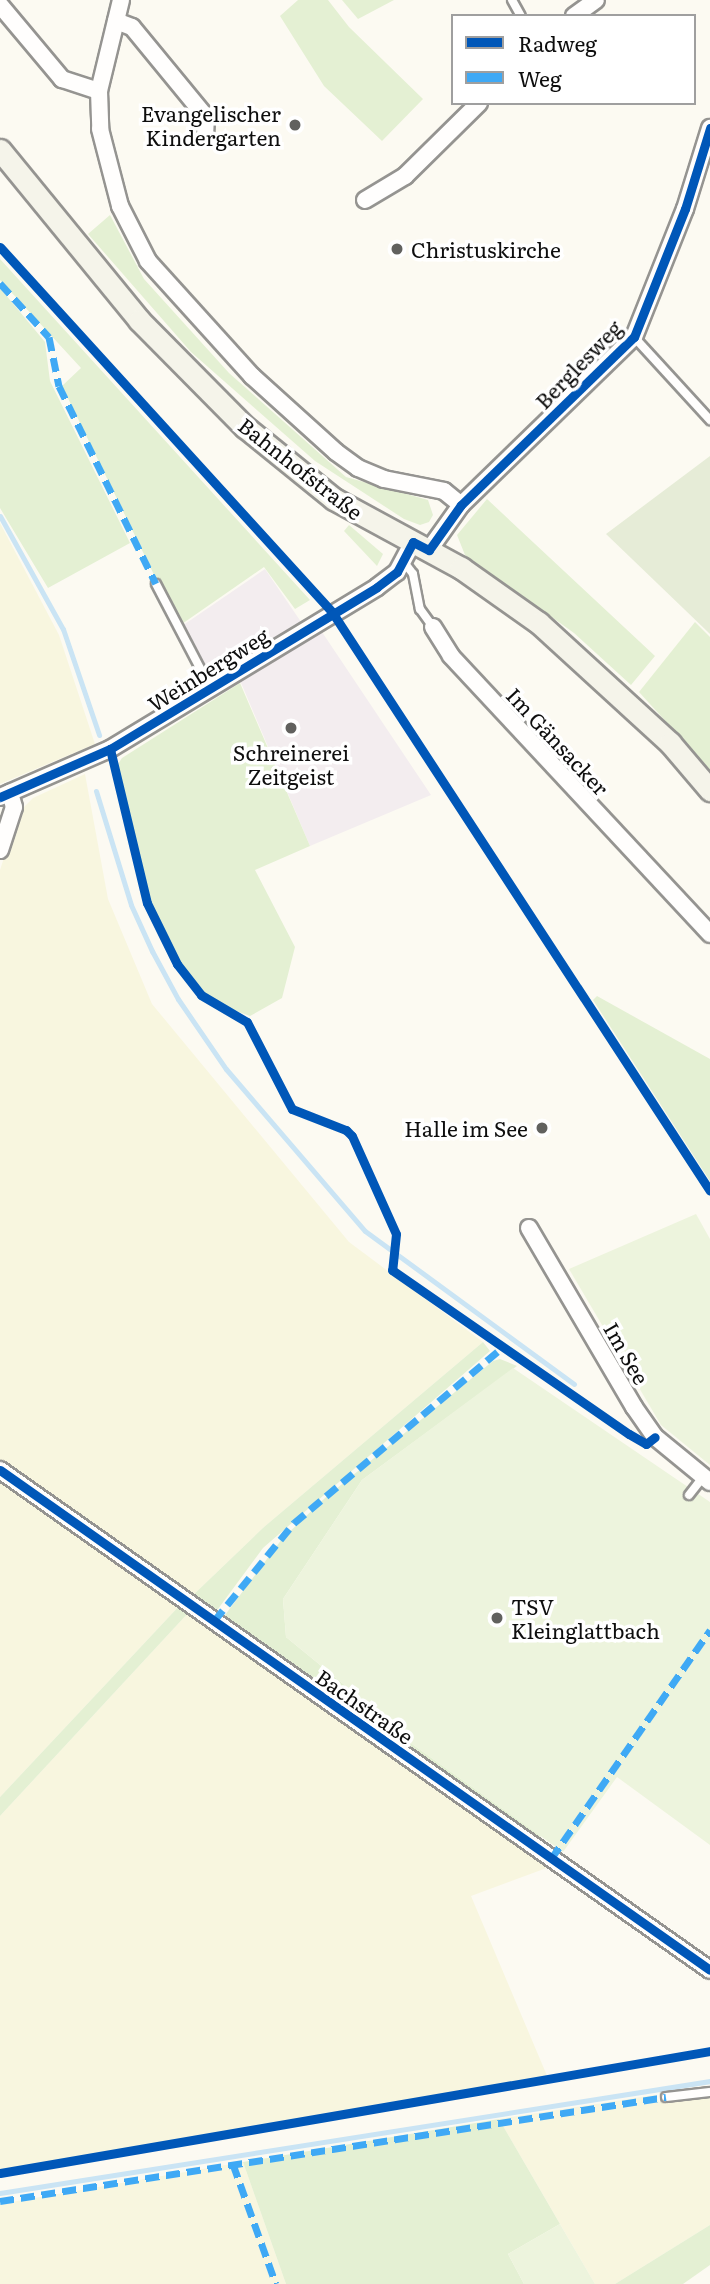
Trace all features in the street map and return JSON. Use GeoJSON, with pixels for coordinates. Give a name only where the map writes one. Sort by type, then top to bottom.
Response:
{"type":"FeatureCollection","features":[{"type":"Feature","properties":{"kind":"main road","name":"Bahnhofstraße"},"geometry":{"type":"LineString","coordinates":[[0,150],[139,320],[236,418],[334,499],[415,551],[491,587],[575,652],[670,743],[710,790]]}},
{"type":"Feature","properties":{"kind":"street"},"geometry":{"type":"LineString","coordinates":[[121,0],[99,91],[107,167],[120,206],[166,286],[252,376],[347,460],[384,479],[444,491],[461,505]]}},
{"type":"Feature","properties":{"kind":"street"},"geometry":{"type":"LineString","coordinates":[[577,14],[596,0]]}},
{"type":"Feature","properties":{"kind":"street"},"geometry":{"type":"LineString","coordinates":[[0,5],[62,79],[99,91]]}},
{"type":"Feature","properties":{"kind":"street"},"geometry":{"type":"LineString","coordinates":[[116,21],[132,27],[206,117],[205,136]]}},
{"type":"Feature","properties":{"kind":"street"},"geometry":{"type":"LineString","coordinates":[[365,200],[405,176],[477,105]]}},
{"type":"Feature","properties":{"kind":"street","name":"Berglesweg"},"geometry":{"type":"LineString","coordinates":[[415,551],[634,337],[685,209],[710,128]]}},
{"type":"Feature","properties":{"kind":"street","name":"Weinbergweg"},"geometry":{"type":"LineString","coordinates":[[5,795],[110,749],[211,689],[377,587],[397,572],[415,551]]}},
{"type":"Feature","properties":{"kind":"street","name":"Im Gänsacker"},"geometry":{"type":"LineString","coordinates":[[433,627],[451,656],[710,934]]}},
{"type":"Feature","properties":{"kind":"street"},"geometry":{"type":"LineString","coordinates":[[0,849],[13,807],[5,795]]}},
{"type":"Feature","properties":{"kind":"street","name":"Im See"},"geometry":{"type":"LineString","coordinates":[[529,1228],[634,1407],[655,1437],[707,1479]]}},
{"type":"Feature","properties":{"kind":"street","name":"Bachstraße"},"geometry":{"type":"LineString","coordinates":[[0,1470],[710,1970]]}},
{"type":"Feature","properties":{"kind":"lane"},"geometry":{"type":"LineString","coordinates":[[634,337],[710,420]]}},
{"type":"Feature","properties":{"kind":"lane","name":"Im Gänsacker"},"geometry":{"type":"LineString","coordinates":[[415,551],[413,574],[420,608],[433,627]]}},
{"type":"Feature","properties":{"kind":"lane"},"geometry":{"type":"LineString","coordinates":[[156,584],[211,689]]}},
{"type":"Feature","properties":{"kind":"lane"},"geometry":{"type":"LineString","coordinates":[[689,1495],[707,1479]]}},
{"type":"Feature","properties":{"kind":"lane"},"geometry":{"type":"LineString","coordinates":[[666,2097],[710,2092]]}},
{"type":"Feature","properties":{"kind":"shaded area"},"geometry":{"type":"Polygon","coordinates":[[[0,523],[59,635],[95,744],[0,784],[0,523]]]}},
{"type":"Feature","properties":{"kind":"shaded area"},"geometry":{"type":"Polygon","coordinates":[[[265,569],[312,638],[322,632],[431,795],[310,846],[231,659],[210,672],[182,626],[265,569]]]}},
{"type":"Feature","properties":{"kind":"shaded area"},"geometry":{"type":"Polygon","coordinates":[[[85,774],[108,899],[152,1004],[349,1242],[483,1342],[264,1527],[190,1598],[0,1466],[0,870],[19,812],[33,798],[85,774]]]}},
{"type":"Feature","properties":{"kind":"shaded area"},"geometry":{"type":"Polygon","coordinates":[[[0,1478],[181,1604],[0,1797],[0,1478]]]}},
{"type":"Feature","properties":{"kind":"shaded area"},"geometry":{"type":"Polygon","coordinates":[[[190,1611],[552,1866],[471,1896],[548,2078],[0,2170],[0,1816],[190,1611]]]}},
{"type":"Feature","properties":{"kind":"shaded area"},"geometry":{"type":"Polygon","coordinates":[[[655,2095],[659,2102],[710,2096],[710,2225],[615,2284],[595,2284],[499,2119],[655,2095]]]}},
{"type":"Feature","properties":{"kind":"shaded area"},"geometry":{"type":"Polygon","coordinates":[[[243,2162],[286,2284],[0,2284],[0,2204],[243,2162]]]}},
{"type":"Feature","properties":{"kind":"green space"},"geometry":{"type":"Polygon","coordinates":[[[298,0],[328,0],[349,27],[423,99],[382,141],[324,86],[280,16],[298,0]]]}},
{"type":"Feature","properties":{"kind":"green space"},"geometry":{"type":"Polygon","coordinates":[[[342,0],[394,0],[358,19],[342,0]]]}},
{"type":"Feature","properties":{"kind":"green space"},"geometry":{"type":"Polygon","coordinates":[[[110,215],[144,279],[229,373],[346,477],[428,500],[433,515],[429,522],[420,525],[404,519],[315,461],[191,352],[88,234],[110,215]]]}},
{"type":"Feature","properties":{"kind":"green space"},"geometry":{"type":"Polygon","coordinates":[[[0,259],[310,600],[295,609],[264,567],[179,626],[62,386],[81,368],[0,280],[0,259]]]}},
{"type":"Feature","properties":{"kind":"green space"},"geometry":{"type":"Polygon","coordinates":[[[0,288],[45,342],[50,381],[130,543],[48,588],[0,508],[0,288]]]}},
{"type":"Feature","properties":{"kind":"green space"},"geometry":{"type":"Polygon","coordinates":[[[710,456],[710,634],[606,534],[710,456]]]}},
{"type":"Feature","properties":{"kind":"green space"},"geometry":{"type":"Polygon","coordinates":[[[487,499],[655,656],[631,685],[574,633],[465,555],[457,535],[487,499]]]}},
{"type":"Feature","properties":{"kind":"green space"},"geometry":{"type":"Polygon","coordinates":[[[349,525],[383,554],[377,566],[344,531],[349,525]]]}},
{"type":"Feature","properties":{"kind":"green space"},"geometry":{"type":"Polygon","coordinates":[[[695,622],[710,637],[710,770],[639,692],[695,622]]]}},
{"type":"Feature","properties":{"kind":"green space"},"geometry":{"type":"Polygon","coordinates":[[[240,683],[310,846],[255,870],[295,947],[282,998],[250,1016],[225,1007],[205,993],[179,962],[152,906],[116,767],[122,758],[240,683]]]}},
{"type":"Feature","properties":{"kind":"green space"},"geometry":{"type":"Polygon","coordinates":[[[597,996],[710,1059],[710,1181],[593,1000],[597,996]]]}},
{"type":"Feature","properties":{"kind":"green space"},"geometry":{"type":"Polygon","coordinates":[[[696,1214],[710,1239],[710,1465],[661,1425],[569,1269],[696,1214]]]}},
{"type":"Feature","properties":{"kind":"green space"},"geometry":{"type":"Polygon","coordinates":[[[483,1342],[490,1351],[263,1548],[218,1609],[213,1612],[190,1598],[264,1527],[483,1342]]]}},
{"type":"Feature","properties":{"kind":"green space"},"geometry":{"type":"Polygon","coordinates":[[[500,1359],[517,1366],[362,1480],[283,1599],[286,1637],[386,1719],[391,1729],[541,1836],[535,1841],[226,1624],[225,1615],[282,1539],[325,1498],[493,1361],[500,1359]]]}},
{"type":"Feature","properties":{"kind":"green space","name":"TSV Kleinglattbach"},"geometry":{"type":"Polygon","coordinates":[[[513,1368],[710,1502],[710,1845],[617,1777],[563,1852],[391,1729],[386,1719],[286,1637],[283,1599],[362,1480],[513,1368]]]}},
{"type":"Feature","properties":{"kind":"green space"},"geometry":{"type":"Polygon","coordinates":[[[181,1604],[190,1611],[0,1816],[0,1797],[181,1604]]]}},
{"type":"Feature","properties":{"kind":"green space"},"geometry":{"type":"Polygon","coordinates":[[[499,2119],[560,2224],[508,2254],[524,2284],[286,2284],[243,2162],[499,2119]]]}},
{"type":"Feature","properties":{"kind":"green space"},"geometry":{"type":"Polygon","coordinates":[[[560,2224],[595,2284],[524,2284],[508,2254],[560,2224]]]}},
{"type":"Feature","properties":{"kind":"green space"},"geometry":{"type":"Polygon","coordinates":[[[710,2225],[710,2265],[683,2284],[615,2284],[710,2225]]]}},
{"type":"Feature","properties":{"kind":"waterway"},"geometry":{"type":"LineString","coordinates":[[0,516],[63,629],[99,735]]}},
{"type":"Feature","properties":{"kind":"waterway"},"geometry":{"type":"LineString","coordinates":[[96,791],[131,905],[152,951],[178,999],[226,1069],[365,1231],[574,1384]]}},
{"type":"Feature","properties":{"kind":"waterway"},"geometry":{"type":"LineString","coordinates":[[0,2193],[710,2081]]}},
{"type":"Feature","properties":{"kind":"marked path"},"geometry":{"type":"LineString","coordinates":[[0,283],[49,337],[59,386],[156,584]]}},
{"type":"Feature","properties":{"kind":"marked path"},"geometry":{"type":"LineString","coordinates":[[214,1621],[294,1523],[502,1348]]}},
{"type":"Feature","properties":{"kind":"marked path"},"geometry":{"type":"LineString","coordinates":[[551,1859],[710,1630]]}},
{"type":"Feature","properties":{"kind":"marked path"},"geometry":{"type":"LineString","coordinates":[[0,2201],[666,2097]]}},
{"type":"Feature","properties":{"kind":"marked path"},"geometry":{"type":"LineString","coordinates":[[233,2164],[276,2284]]}},
{"type":"Feature","properties":{"kind":"cycle path"},"geometry":{"type":"LineString","coordinates":[[0,797],[110,749],[377,587],[397,572],[413,542],[429,550],[461,505],[634,337],[685,209],[710,128]]}},
{"type":"Feature","properties":{"kind":"cycle path"},"geometry":{"type":"LineString","coordinates":[[0,247],[332,612],[710,1191]]}},
{"type":"Feature","properties":{"kind":"cycle path"},"geometry":{"type":"LineString","coordinates":[[110,749],[147,903],[177,964],[201,995],[247,1022],[292,1109],[346,1130],[352,1136],[396,1234],[392,1270],[629,1434],[646,1444],[655,1437]]}},
{"type":"Feature","properties":{"kind":"cycle path"},"geometry":{"type":"LineString","coordinates":[[0,1470],[710,1970]]}},
{"type":"Feature","properties":{"kind":"cycle path"},"geometry":{"type":"LineString","coordinates":[[0,2173],[710,2051]]}},
{"type":"Feature","properties":{"kind":"place","name":"Evangelischer Kindergarten"},"geometry":{"type":"Point","coordinates":[295,125]}},
{"type":"Feature","properties":{"kind":"place","name":"Christuskirche"},"geometry":{"type":"Point","coordinates":[397,249]}},
{"type":"Feature","properties":{"kind":"place","name":"Schreinerei Zeitgeist"},"geometry":{"type":"Point","coordinates":[291,728]}},
{"type":"Feature","properties":{"kind":"place","name":"Halle im See"},"geometry":{"type":"Point","coordinates":[542,1128]}},
{"type":"Feature","properties":{"kind":"place","name":"TSV Kleinglattbach"},"geometry":{"type":"Point","coordinates":[497,1618]}}]}
